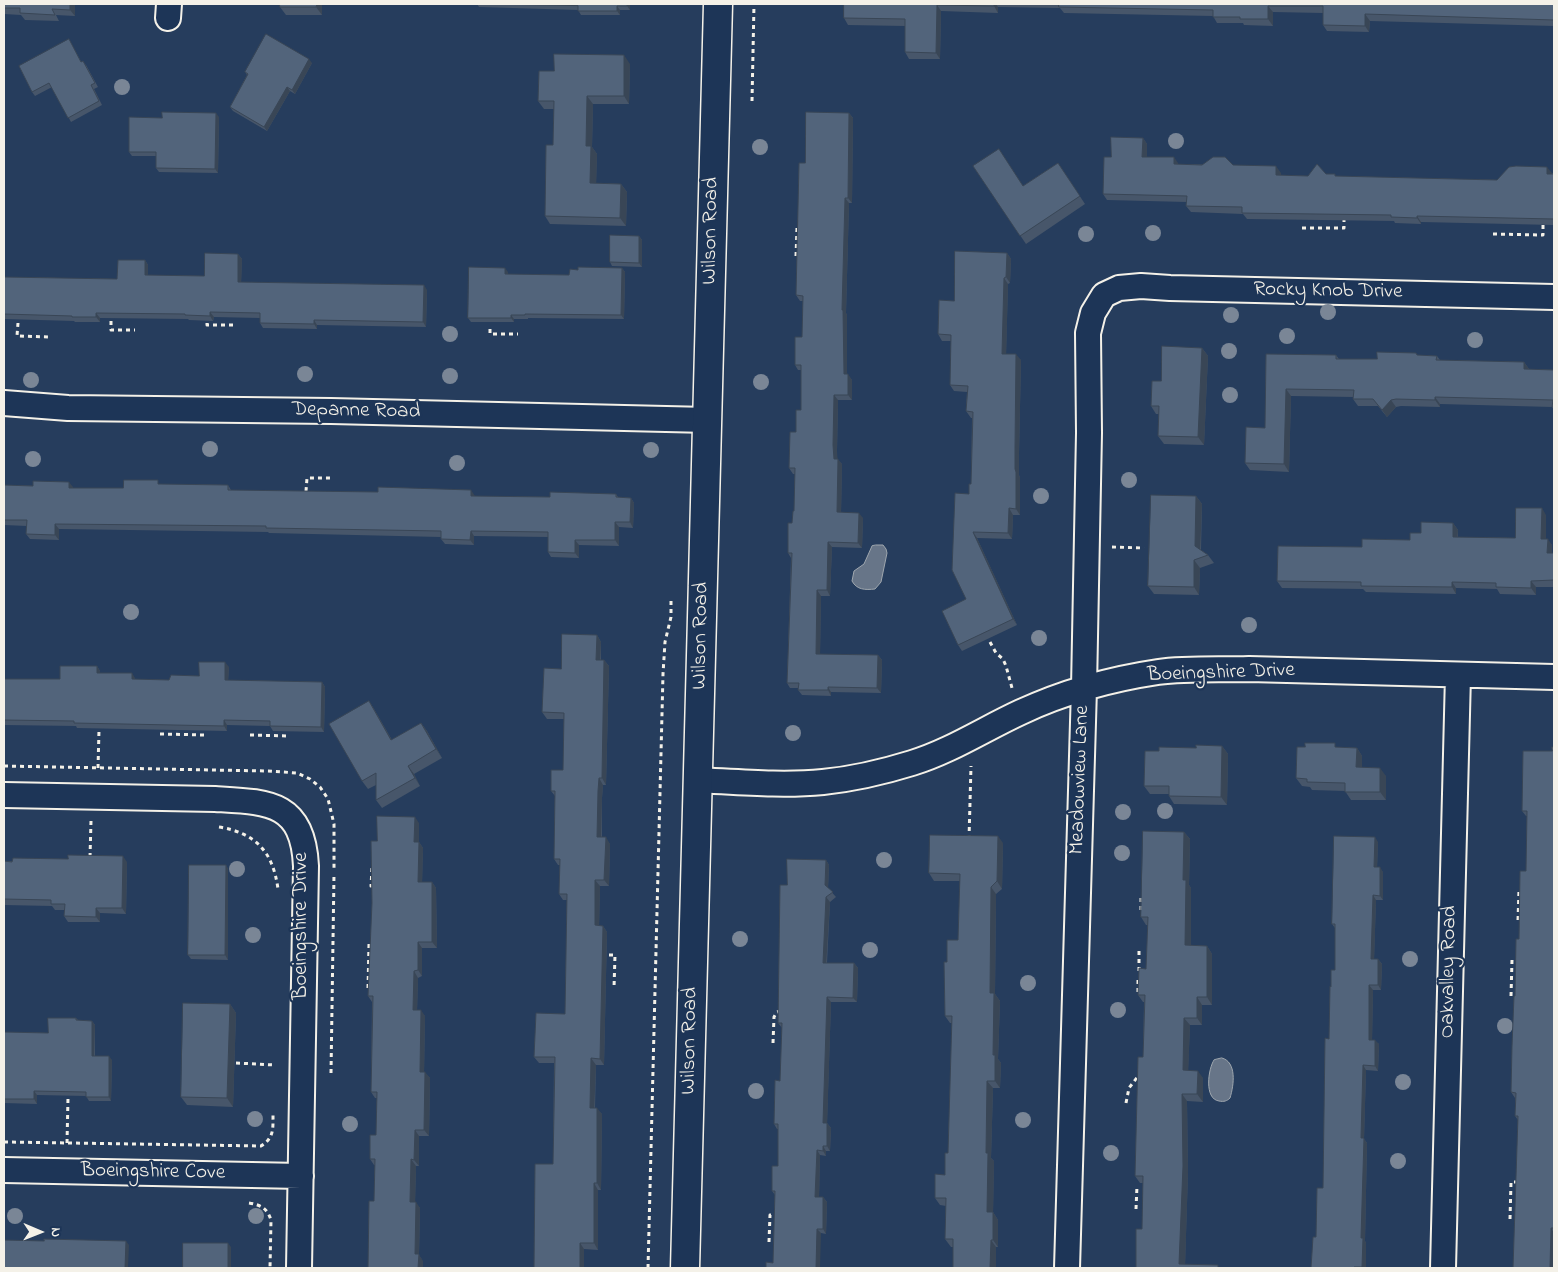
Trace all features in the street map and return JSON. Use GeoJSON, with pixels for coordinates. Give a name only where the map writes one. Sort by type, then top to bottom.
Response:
{"type":"FeatureCollection","features":[{"type":"Feature","properties":{"kind":"street","name":"Wilson Road"},"geometry":{"type":"LineString","coordinates":[[685,1268],[718,4]]}},
{"type":"Feature","properties":{"kind":"street","name":"Rocky Knob Drive"},"geometry":{"type":"LineString","coordinates":[[1104,295],[1119,288],[1141,286],[1554,297]]}},
{"type":"Feature","properties":{"kind":"street","name":"Meadowview Lane"},"geometry":{"type":"LineString","coordinates":[[1067,1268],[1084,688],[1089,433],[1088,333],[1093,313],[1104,295]]}},
{"type":"Feature","properties":{"kind":"street","name":"Depanne Road"},"geometry":{"type":"LineString","coordinates":[[4,403],[68,408],[327,411],[708,420]]}},
{"type":"Feature","properties":{"kind":"street","name":"Boeingshire Drive"},"geometry":{"type":"LineString","coordinates":[[698,780],[771,784],[846,779],[913,763],[969,740],[1021,712],[1084,688],[1159,672],[1249,669],[1554,677]]}},
{"type":"Feature","properties":{"kind":"street","name":"Oakvalley Road"},"geometry":{"type":"LineString","coordinates":[[1443,1268],[1458,675]]}},
{"type":"Feature","properties":{"kind":"street","name":"Boeingshire Drive"},"geometry":{"type":"LineString","coordinates":[[4,795],[215,799],[265,803],[279,809],[290,817],[297,827],[305,851],[306,866],[299,1268]]}},
{"type":"Feature","properties":{"kind":"street","name":"Boeingshire Cove"},"geometry":{"type":"LineString","coordinates":[[4,1170],[302,1176]]}},
{"type":"Feature","properties":{"kind":"path"},"geometry":{"type":"LineString","coordinates":[[752,101],[754,4]]}},
{"type":"Feature","properties":{"kind":"path"},"geometry":{"type":"LineString","coordinates":[[1302,228],[1344,228],[1344,220]]}},
{"type":"Feature","properties":{"kind":"path"},"geometry":{"type":"LineString","coordinates":[[1493,234],[1543,235],[1543,225]]}},
{"type":"Feature","properties":{"kind":"path"},"geometry":{"type":"LineString","coordinates":[[797,228],[796,256],[801,256]]}},
{"type":"Feature","properties":{"kind":"path"},"geometry":{"type":"LineString","coordinates":[[111,321],[111,330],[135,330]]}},
{"type":"Feature","properties":{"kind":"path"},"geometry":{"type":"LineString","coordinates":[[18,323],[17,336],[48,338]]}},
{"type":"Feature","properties":{"kind":"path"},"geometry":{"type":"LineString","coordinates":[[207,323],[206,325],[233,325]]}},
{"type":"Feature","properties":{"kind":"path"},"geometry":{"type":"LineString","coordinates":[[490,329],[490,334],[518,334]]}},
{"type":"Feature","properties":{"kind":"path"},"geometry":{"type":"LineString","coordinates":[[306,491],[307,478],[330,478]]}},
{"type":"Feature","properties":{"kind":"path"},"geometry":{"type":"LineString","coordinates":[[1087,547],[1144,548]]}},
{"type":"Feature","properties":{"kind":"path"},"geometry":{"type":"LineString","coordinates":[[648,1268],[663,674],[665,642],[671,617],[671,600]]}},
{"type":"Feature","properties":{"kind":"path"},"geometry":{"type":"LineString","coordinates":[[990,642],[1006,666],[1021,712]]}},
{"type":"Feature","properties":{"kind":"path"},"geometry":{"type":"LineString","coordinates":[[98,768],[99,730]]}},
{"type":"Feature","properties":{"kind":"path"},"geometry":{"type":"LineString","coordinates":[[160,734],[205,735],[205,732]]}},
{"type":"Feature","properties":{"kind":"path"},"geometry":{"type":"LineString","coordinates":[[250,735],[290,736]]}},
{"type":"Feature","properties":{"kind":"path"},"geometry":{"type":"LineString","coordinates":[[969,740],[971,767],[969,840]]}},
{"type":"Feature","properties":{"kind":"path"},"geometry":{"type":"LineString","coordinates":[[4,766],[287,772],[297,773],[310,778],[320,787],[328,799],[335,837],[330,1080]]}},
{"type":"Feature","properties":{"kind":"path"},"geometry":{"type":"LineString","coordinates":[[90,858],[92,796]]}},
{"type":"Feature","properties":{"kind":"path"},"geometry":{"type":"LineString","coordinates":[[91,824],[101,824]]}},
{"type":"Feature","properties":{"kind":"path"},"geometry":{"type":"LineString","coordinates":[[214,826],[241,832],[264,848],[274,869],[278,897]]}},
{"type":"Feature","properties":{"kind":"path"},"geometry":{"type":"LineString","coordinates":[[372,866],[371,886],[374,886]]}},
{"type":"Feature","properties":{"kind":"path"},"geometry":{"type":"LineString","coordinates":[[1518,920],[1519,890],[1523,890]]}},
{"type":"Feature","properties":{"kind":"path"},"geometry":{"type":"LineString","coordinates":[[1141,910],[1142,893]]}},
{"type":"Feature","properties":{"kind":"path"},"geometry":{"type":"LineString","coordinates":[[368,988],[369,944],[373,944]]}},
{"type":"Feature","properties":{"kind":"path"},"geometry":{"type":"LineString","coordinates":[[1139,949],[1138,994],[1144,995]]}},
{"type":"Feature","properties":{"kind":"path"},"geometry":{"type":"LineString","coordinates":[[609,955],[615,955],[614,988]]}},
{"type":"Feature","properties":{"kind":"path"},"geometry":{"type":"LineString","coordinates":[[1512,960],[1511,996],[1522,996]]}},
{"type":"Feature","properties":{"kind":"path"},"geometry":{"type":"LineString","coordinates":[[773,1043],[774,1018],[777,1012],[780,1011]]}},
{"type":"Feature","properties":{"kind":"path"},"geometry":{"type":"LineString","coordinates":[[236,1063],[275,1065],[275,1074]]}},
{"type":"Feature","properties":{"kind":"path"},"geometry":{"type":"LineString","coordinates":[[1126,1103],[1129,1088],[1141,1073]]}},
{"type":"Feature","properties":{"kind":"path"},"geometry":{"type":"LineString","coordinates":[[67,1143],[68,1098]]}},
{"type":"Feature","properties":{"kind":"path"},"geometry":{"type":"LineString","coordinates":[[4,1142],[260,1146],[271,1138],[274,1110]]}},
{"type":"Feature","properties":{"kind":"path"},"geometry":{"type":"LineString","coordinates":[[1510,1219],[1512,1182],[1522,1182]]}},
{"type":"Feature","properties":{"kind":"path"},"geometry":{"type":"LineString","coordinates":[[1136,1209],[1137,1186]]}},
{"type":"Feature","properties":{"kind":"path"},"geometry":{"type":"LineString","coordinates":[[243,1203],[259,1205],[269,1213],[271,1220],[270,1268]]}},
{"type":"Feature","properties":{"kind":"path"},"geometry":{"type":"LineString","coordinates":[[769,1242],[770,1215],[781,1215]]}},
{"type":"Feature","properties":{"kind":"water"},"geometry":{"type":"Polygon","coordinates":[[[883,545],[887,553],[881,582],[875,589],[859,588],[852,581],[854,571],[864,564],[872,546],[883,545]]]}},
{"type":"Feature","properties":{"kind":"water"},"geometry":{"type":"Polygon","coordinates":[[[1222,1058],[1230,1064],[1233,1075],[1233,1087],[1230,1098],[1227,1101],[1214,1099],[1209,1090],[1209,1076],[1212,1064],[1214,1060],[1222,1058]]]}},
{"type":"Feature","properties":{"kind":"building"},"geometry":{"type":"Polygon","coordinates":[[[4,4],[70,4],[70,10],[52,9],[55,15],[20,13],[20,8],[4,8],[4,4]]]}},
{"type":"Feature","properties":{"kind":"building"},"geometry":{"type":"Polygon","coordinates":[[[280,4],[317,4],[316,7],[280,7],[280,4]]]}},
{"type":"Feature","properties":{"kind":"building"},"geometry":{"type":"Polygon","coordinates":[[[497,4],[627,4],[627,6],[617,6],[617,11],[578,11],[578,6],[497,4]]]}},
{"type":"Feature","properties":{"kind":"building"},"geometry":{"type":"Polygon","coordinates":[[[844,4],[994,4],[994,6],[937,5],[936,53],[905,52],[905,19],[844,18],[844,4]]]}},
{"type":"Feature","properties":{"kind":"building"},"geometry":{"type":"Polygon","coordinates":[[[1059,4],[1554,4],[1554,20],[1365,14],[1365,26],[1323,25],[1323,6],[1268,6],[1268,19],[1240,19],[1240,17],[1213,17],[1213,10],[1059,7],[1059,4]]]}},
{"type":"Feature","properties":{"kind":"building"},"geometry":{"type":"Polygon","coordinates":[[[266,34],[309,59],[292,90],[287,87],[264,127],[230,107],[248,74],[245,72],[266,34]]]}},
{"type":"Feature","properties":{"kind":"building"},"geometry":{"type":"Polygon","coordinates":[[[69,39],[95,83],[91,85],[99,101],[68,118],[49,83],[32,92],[19,66],[69,39]]]}},
{"type":"Feature","properties":{"kind":"building"},"geometry":{"type":"Polygon","coordinates":[[[554,54],[624,55],[624,96],[587,96],[586,146],[591,146],[590,183],[621,184],[620,218],[545,216],[546,145],[553,145],[554,101],[538,101],[539,71],[554,71],[554,54]]]}},
{"type":"Feature","properties":{"kind":"building"},"geometry":{"type":"Polygon","coordinates":[[[162,112],[216,113],[215,169],[156,168],[156,152],[129,152],[129,117],[162,118],[162,112]]]}},
{"type":"Feature","properties":{"kind":"building"},"geometry":{"type":"Polygon","coordinates":[[[806,112],[849,113],[848,198],[845,198],[842,310],[844,374],[848,374],[848,395],[834,395],[833,445],[834,459],[838,459],[837,512],[859,513],[858,543],[828,542],[827,590],[817,590],[816,654],[878,655],[877,688],[828,687],[828,690],[798,690],[799,683],[787,683],[792,553],[788,553],[788,523],[792,523],[794,511],[795,468],[789,468],[790,432],[796,432],[796,410],[801,410],[801,365],[795,365],[795,337],[802,337],[803,296],[796,295],[799,163],[805,163],[806,112]]]}},
{"type":"Feature","properties":{"kind":"building"},"geometry":{"type":"Polygon","coordinates":[[[1111,137],[1143,138],[1142,157],[1174,157],[1174,164],[1202,165],[1213,157],[1225,157],[1233,165],[1276,166],[1276,175],[1308,176],[1317,164],[1326,174],[1335,174],[1335,176],[1497,180],[1509,167],[1547,167],[1547,174],[1554,174],[1554,219],[1417,216],[1417,218],[1391,217],[1391,215],[1242,213],[1242,207],[1186,206],[1187,196],[1103,194],[1104,157],[1111,157],[1111,137]]]}},
{"type":"Feature","properties":{"kind":"building"},"geometry":{"type":"Polygon","coordinates":[[[999,149],[1023,186],[1058,163],[1080,196],[1020,236],[973,166],[999,149]]]}},
{"type":"Feature","properties":{"kind":"building"},"geometry":{"type":"Polygon","coordinates":[[[610,235],[639,236],[639,263],[610,262],[610,235]]]}},
{"type":"Feature","properties":{"kind":"building"},"geometry":{"type":"Polygon","coordinates":[[[955,251],[1007,253],[1006,277],[1004,278],[1002,354],[1016,354],[1016,509],[1009,508],[1008,533],[973,532],[1013,619],[958,645],[942,611],[966,599],[952,570],[955,493],[969,494],[969,484],[971,484],[973,412],[966,411],[968,386],[950,385],[951,335],[938,334],[939,300],[954,301],[955,251]]]}},
{"type":"Feature","properties":{"kind":"building"},"geometry":{"type":"Polygon","coordinates":[[[205,253],[238,254],[238,282],[424,285],[423,322],[314,320],[314,324],[260,323],[260,313],[210,312],[210,316],[96,313],[96,317],[72,317],[4,314],[4,277],[117,279],[118,260],[145,260],[145,275],[204,276],[205,253]]]}},
{"type":"Feature","properties":{"kind":"building"},"geometry":{"type":"Polygon","coordinates":[[[469,267],[505,268],[505,274],[569,275],[570,269],[578,270],[578,267],[622,268],[621,315],[525,314],[511,315],[511,318],[468,318],[469,267]]]}},
{"type":"Feature","properties":{"kind":"building"},"geometry":{"type":"Polygon","coordinates":[[[1162,346],[1202,348],[1198,437],[1158,436],[1159,406],[1151,406],[1152,381],[1161,381],[1162,346]]]}},
{"type":"Feature","properties":{"kind":"building"},"geometry":{"type":"Polygon","coordinates":[[[1377,352],[1416,353],[1417,355],[1437,356],[1436,360],[1524,362],[1524,369],[1554,370],[1554,407],[1552,407],[1553,400],[1435,397],[1435,400],[1391,400],[1382,410],[1373,399],[1353,399],[1354,390],[1286,389],[1284,464],[1245,463],[1246,427],[1265,428],[1266,354],[1336,355],[1336,359],[1377,359],[1377,352]]]}},
{"type":"Feature","properties":{"kind":"building"},"geometry":{"type":"Polygon","coordinates":[[[124,480],[158,480],[158,484],[228,485],[228,490],[378,492],[378,487],[471,490],[471,496],[550,497],[550,492],[616,494],[616,497],[631,498],[630,522],[615,522],[615,540],[575,540],[575,553],[548,552],[548,532],[471,531],[470,540],[441,539],[441,531],[266,528],[266,526],[55,524],[55,535],[26,534],[27,520],[4,520],[4,485],[33,486],[33,481],[69,482],[69,488],[123,488],[124,480]]]}},
{"type":"Feature","properties":{"kind":"building"},"geometry":{"type":"Polygon","coordinates":[[[1151,495],[1196,496],[1195,546],[1208,555],[1194,560],[1194,587],[1148,586],[1151,495]]]}},
{"type":"Feature","properties":{"kind":"building"},"geometry":{"type":"Polygon","coordinates":[[[1516,508],[1542,508],[1541,539],[1548,539],[1547,553],[1554,553],[1554,580],[1531,581],[1531,588],[1496,587],[1496,583],[1452,582],[1452,587],[1361,586],[1361,582],[1277,581],[1278,546],[1362,547],[1362,539],[1410,540],[1410,533],[1421,533],[1421,522],[1453,523],[1453,537],[1515,538],[1516,508]]]}},
{"type":"Feature","properties":{"kind":"building"},"geometry":{"type":"Polygon","coordinates":[[[562,634],[597,635],[596,660],[604,660],[602,778],[599,778],[597,837],[606,837],[604,880],[595,880],[595,925],[603,926],[600,1059],[591,1058],[590,1108],[597,1108],[597,1183],[594,1183],[594,1243],[580,1243],[580,1268],[534,1268],[535,1164],[553,1164],[555,1057],[534,1057],[536,1013],[565,1014],[567,894],[559,894],[560,859],[554,859],[555,791],[551,791],[551,770],[563,770],[564,713],[542,712],[544,668],[561,669],[562,634]]]}},
{"type":"Feature","properties":{"kind":"building"},"geometry":{"type":"Polygon","coordinates":[[[199,662],[225,662],[225,680],[322,682],[321,727],[270,726],[270,721],[224,720],[224,726],[4,720],[4,679],[60,679],[60,666],[97,666],[97,673],[132,673],[132,679],[169,680],[171,675],[199,676],[199,662]]]}},
{"type":"Feature","properties":{"kind":"building"},"geometry":{"type":"Polygon","coordinates":[[[369,701],[391,740],[421,723],[436,749],[408,766],[415,778],[376,800],[376,773],[362,781],[329,724],[369,701]]]}},
{"type":"Feature","properties":{"kind":"building"},"geometry":{"type":"Polygon","coordinates":[[[1305,743],[1335,743],[1335,747],[1357,748],[1356,767],[1380,768],[1380,792],[1345,792],[1345,783],[1307,782],[1307,779],[1296,778],[1297,747],[1305,747],[1305,743]]]}},
{"type":"Feature","properties":{"kind":"building"},"geometry":{"type":"Polygon","coordinates":[[[1196,745],[1222,746],[1221,797],[1169,796],[1169,786],[1144,786],[1145,751],[1159,751],[1159,747],[1196,748],[1196,745]]]}},
{"type":"Feature","properties":{"kind":"building"},"geometry":{"type":"Polygon","coordinates":[[[1552,747],[1554,747],[1554,1228],[1551,1228],[1550,1268],[1513,1268],[1518,1116],[1515,1116],[1516,1093],[1511,1092],[1516,939],[1519,939],[1520,871],[1526,871],[1527,811],[1522,811],[1523,751],[1552,751],[1552,747]]]}},
{"type":"Feature","properties":{"kind":"building"},"geometry":{"type":"Polygon","coordinates":[[[377,816],[415,817],[414,842],[419,842],[418,882],[432,882],[432,942],[418,942],[418,970],[414,971],[413,1010],[421,1010],[420,1072],[425,1072],[424,1130],[415,1130],[414,1160],[411,1159],[410,1202],[416,1202],[415,1254],[419,1254],[418,1268],[368,1268],[369,1201],[374,1201],[375,1159],[370,1159],[370,1135],[376,1135],[377,1092],[371,1092],[373,996],[368,996],[372,903],[371,841],[377,841],[377,816]]]}},
{"type":"Feature","properties":{"kind":"building"},"geometry":{"type":"Polygon","coordinates":[[[1143,831],[1184,832],[1183,880],[1186,880],[1185,945],[1207,946],[1207,997],[1197,997],[1197,1018],[1184,1018],[1183,1070],[1198,1071],[1197,1094],[1182,1094],[1183,1166],[1179,1264],[1218,1265],[1218,1268],[1136,1268],[1136,1229],[1142,1229],[1143,1176],[1135,1176],[1138,1057],[1143,1057],[1145,995],[1138,995],[1139,968],[1146,969],[1148,917],[1141,917],[1143,831]]]}},
{"type":"Feature","properties":{"kind":"building"},"geometry":{"type":"Polygon","coordinates":[[[930,835],[998,836],[997,881],[991,887],[990,993],[994,993],[993,1055],[995,1055],[995,1081],[987,1081],[987,1212],[993,1212],[990,1268],[953,1268],[953,1239],[945,1239],[946,1198],[935,1198],[935,1174],[945,1175],[945,1153],[948,1153],[952,1016],[945,1016],[944,962],[947,962],[947,940],[958,940],[960,874],[929,873],[930,835]]]}},
{"type":"Feature","properties":{"kind":"building"},"geometry":{"type":"Polygon","coordinates":[[[1334,836],[1375,837],[1374,867],[1380,867],[1380,896],[1373,895],[1371,959],[1378,959],[1378,985],[1369,985],[1369,1040],[1375,1040],[1375,1066],[1363,1065],[1361,1138],[1364,1138],[1362,1267],[1311,1268],[1313,1237],[1316,1237],[1317,1188],[1323,1188],[1325,1038],[1329,1039],[1331,970],[1335,970],[1335,924],[1332,924],[1334,836]]]}},
{"type":"Feature","properties":{"kind":"building"},"geometry":{"type":"Polygon","coordinates":[[[68,855],[123,856],[122,908],[96,908],[96,917],[64,916],[65,904],[51,904],[51,900],[4,899],[4,861],[12,862],[13,858],[68,859],[68,855]]]}},
{"type":"Feature","properties":{"kind":"building"},"geometry":{"type":"Polygon","coordinates":[[[787,859],[826,860],[825,885],[833,892],[826,897],[823,963],[854,963],[853,998],[827,997],[823,1123],[827,1123],[827,1146],[823,1146],[823,1151],[817,1150],[815,1197],[823,1197],[823,1229],[817,1229],[816,1268],[766,1268],[766,1262],[773,1263],[775,1191],[772,1191],[772,1166],[778,1166],[778,1124],[774,1124],[775,1080],[780,1081],[782,1023],[778,1023],[780,885],[787,885],[787,859]]]}},
{"type":"Feature","properties":{"kind":"building"},"geometry":{"type":"Polygon","coordinates":[[[189,865],[226,865],[225,955],[188,955],[189,865]]]}},
{"type":"Feature","properties":{"kind":"building"},"geometry":{"type":"Polygon","coordinates":[[[183,1003],[230,1004],[227,1098],[181,1097],[183,1003]]]}},
{"type":"Feature","properties":{"kind":"building"},"geometry":{"type":"Polygon","coordinates":[[[48,1018],[76,1018],[76,1020],[92,1021],[92,1056],[109,1056],[109,1097],[86,1097],[86,1092],[34,1091],[34,1099],[4,1099],[4,1032],[48,1033],[48,1018]]]}},
{"type":"Feature","properties":{"kind":"building"},"geometry":{"type":"Polygon","coordinates":[[[44,1239],[126,1241],[125,1268],[4,1268],[4,1240],[44,1241],[44,1239]]]}},
{"type":"Feature","properties":{"kind":"building"},"geometry":{"type":"Polygon","coordinates":[[[183,1243],[228,1243],[228,1268],[183,1268],[183,1243]]]}}]}
